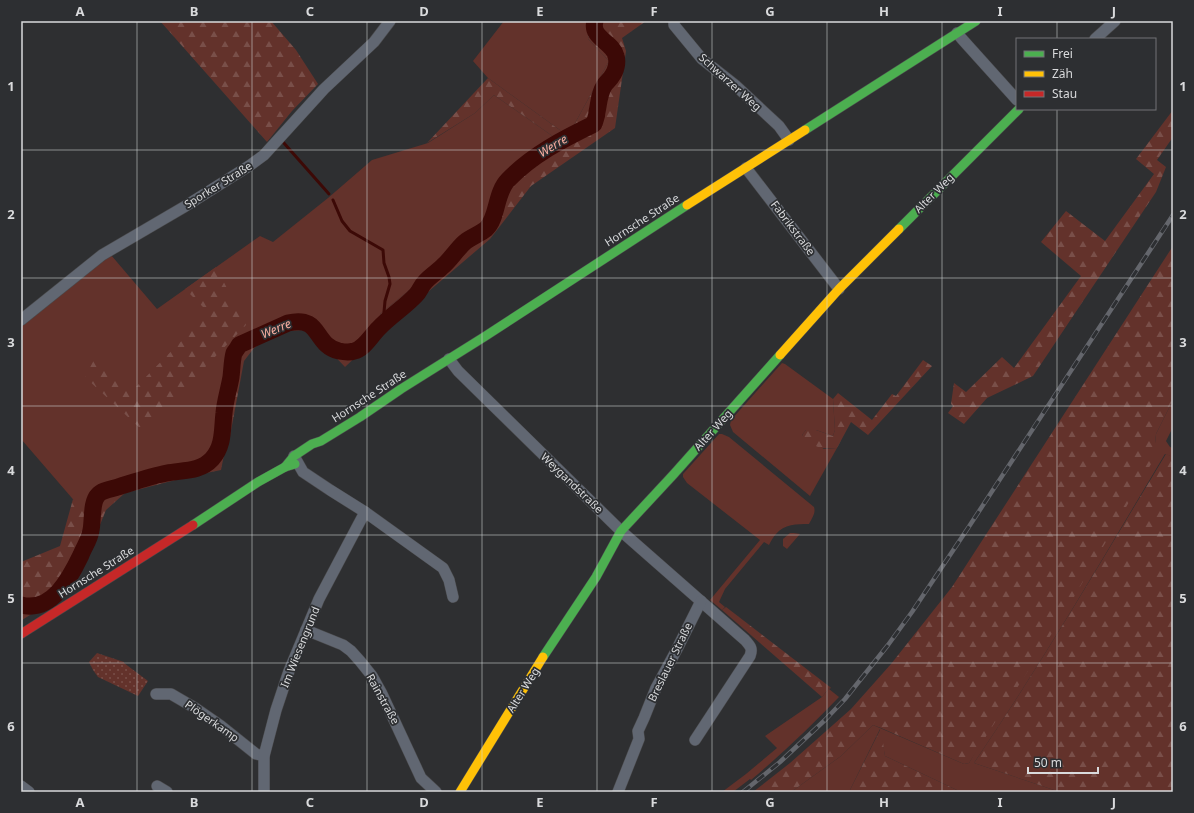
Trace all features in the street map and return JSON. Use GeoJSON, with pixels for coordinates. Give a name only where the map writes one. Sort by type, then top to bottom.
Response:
{"type":"FeatureCollection","features":[{"type":"Feature","properties":{"kind":"main road","name":"Hornsche Straße"},"geometry":{"type":"LineString","coordinates":[[21,634],[134,563],[258,482],[286,467],[296,460],[312,444],[321,441],[632,240],[976,21]]}},
{"type":"Feature","properties":{"kind":"main road","name":"Alter Weg"},"geometry":{"type":"LineString","coordinates":[[460,792],[526,684],[596,577],[621,531],[678,470],[839,289],[1018,110]]}},
{"type":"Feature","properties":{"kind":"street","name":"Sporker Straße"},"geometry":{"type":"LineString","coordinates":[[21,320],[102,255],[184,207],[264,155],[324,89],[374,42],[390,21]]}},
{"type":"Feature","properties":{"kind":"street","name":"Schwarzer Weg"},"geometry":{"type":"LineString","coordinates":[[674,21],[674,25],[702,59],[735,85],[779,126],[789,140]]}},
{"type":"Feature","properties":{"kind":"street"},"geometry":{"type":"LineString","coordinates":[[1096,38],[1115,21]]}},
{"type":"Feature","properties":{"kind":"street"},"geometry":{"type":"LineString","coordinates":[[957,33],[1016,99]]}},
{"type":"Feature","properties":{"kind":"street","name":"Fabrikstraße"},"geometry":{"type":"LineString","coordinates":[[746,168],[839,289]]}},
{"type":"Feature","properties":{"kind":"street","name":"Weygandstraße"},"geometry":{"type":"LineString","coordinates":[[449,359],[458,371],[621,531],[751,646],[752,650],[750,656],[695,740]]}},
{"type":"Feature","properties":{"kind":"street"},"geometry":{"type":"LineString","coordinates":[[296,460],[303,472],[365,512],[443,568],[449,580],[453,597]]}},
{"type":"Feature","properties":{"kind":"street","name":"Im Wiesengrund"},"geometry":{"type":"LineString","coordinates":[[264,792],[264,756],[280,697],[289,671],[319,599],[365,512]]}},
{"type":"Feature","properties":{"kind":"street","name":"Breslauer Straße"},"geometry":{"type":"LineString","coordinates":[[618,792],[639,739],[638,731],[656,688],[701,601]]}},
{"type":"Feature","properties":{"kind":"street","name":"Rainstraße"},"geometry":{"type":"LineString","coordinates":[[306,630],[342,644],[360,661],[372,676],[382,694],[421,778],[436,792]]}},
{"type":"Feature","properties":{"kind":"street","name":"Plögerkamp"},"geometry":{"type":"LineString","coordinates":[[156,694],[171,694],[221,726],[256,754],[264,756]]}},
{"type":"Feature","properties":{"kind":"street"},"geometry":{"type":"LineString","coordinates":[[21,786],[29,792]]}},
{"type":"Feature","properties":{"kind":"street"},"geometry":{"type":"LineString","coordinates":[[157,786],[167,792]]}},
{"type":"Feature","properties":{"kind":"green space"},"geometry":{"type":"Polygon","coordinates":[[[160,21],[271,21],[296,50],[318,84],[292,111],[267,142],[160,21]]]}},
{"type":"Feature","properties":{"kind":"green space"},"geometry":{"type":"Polygon","coordinates":[[[504,21],[592,21],[588,39],[609,61],[568,136],[488,78],[473,61],[504,21]]]}},
{"type":"Feature","properties":{"kind":"green space"},"geometry":{"type":"Polygon","coordinates":[[[592,21],[646,21],[622,38],[626,51],[615,128],[531,186],[490,239],[388,326],[380,314],[484,229],[509,185],[532,160],[561,142],[494,95],[475,113],[427,143],[488,78],[568,136],[609,61],[588,39],[592,21]]]}},
{"type":"Feature","properties":{"kind":"green space"},"geometry":{"type":"Polygon","coordinates":[[[494,95],[561,142],[510,185],[484,229],[380,314],[387,328],[362,351],[332,341],[319,324],[297,317],[239,350],[227,395],[222,427],[213,448],[208,454],[183,468],[106,488],[84,512],[21,439],[21,325],[111,255],[157,309],[260,236],[273,242],[372,160],[428,143],[475,113],[494,95]]]}},
{"type":"Feature","properties":{"kind":"green space"},"geometry":{"type":"Polygon","coordinates":[[[1173,110],[1173,137],[1157,160],[1166,167],[1156,192],[1033,376],[987,398],[964,424],[948,413],[953,406],[951,404],[954,383],[966,392],[1002,357],[1014,368],[1081,276],[1041,242],[1066,211],[1105,241],[1154,174],[1136,159],[1173,110]]]}},
{"type":"Feature","properties":{"kind":"green space"},"geometry":{"type":"Polygon","coordinates":[[[1173,246],[1173,400],[1156,434],[1155,443],[1158,452],[1063,616],[969,763],[964,764],[873,725],[841,756],[791,792],[753,792],[790,763],[851,709],[891,664],[952,587],[1173,246]]]}},
{"type":"Feature","properties":{"kind":"green space"},"geometry":{"type":"Polygon","coordinates":[[[216,267],[246,325],[143,431],[85,377],[94,360],[134,389],[209,313],[185,289],[216,267]]]}},
{"type":"Feature","properties":{"kind":"green space"},"geometry":{"type":"Polygon","coordinates":[[[297,317],[309,317],[319,324],[332,341],[362,351],[345,367],[325,346],[304,330],[276,332],[254,348],[244,361],[230,436],[221,470],[125,493],[106,510],[95,537],[67,587],[67,592],[22,620],[21,562],[60,546],[73,499],[86,509],[106,488],[183,468],[208,454],[213,448],[222,427],[227,395],[239,350],[257,332],[297,317]]]}},
{"type":"Feature","properties":{"kind":"green space"},"geometry":{"type":"Polygon","coordinates":[[[923,360],[932,366],[868,435],[851,422],[837,448],[821,448],[811,443],[802,435],[806,430],[816,430],[833,436],[835,430],[833,399],[838,393],[872,420],[892,394],[896,396],[923,360]]]}},
{"type":"Feature","properties":{"kind":"green space"},"geometry":{"type":"Polygon","coordinates":[[[782,363],[833,399],[835,430],[833,436],[816,430],[806,430],[802,435],[824,449],[837,448],[810,496],[733,432],[730,425],[731,420],[782,363]]]}},
{"type":"Feature","properties":{"kind":"green space"},"geometry":{"type":"Polygon","coordinates":[[[1173,400],[1173,427],[1166,441],[1170,447],[1173,448],[1173,457],[1165,454],[1048,649],[974,763],[1060,792],[961,792],[885,756],[880,729],[849,792],[791,792],[841,756],[873,725],[964,764],[969,763],[1155,443],[1156,434],[1173,400]]]}},
{"type":"Feature","properties":{"kind":"green space"},"geometry":{"type":"Polygon","coordinates":[[[719,434],[729,437],[814,507],[813,516],[809,524],[787,526],[776,534],[769,545],[764,542],[725,589],[719,602],[725,607],[722,610],[710,600],[760,540],[687,483],[683,477],[683,474],[719,434]]]}},
{"type":"Feature","properties":{"kind":"green space"},"geometry":{"type":"Polygon","coordinates":[[[1166,454],[1173,457],[1173,792],[1060,792],[974,763],[1048,649],[1166,454]]]}},
{"type":"Feature","properties":{"kind":"green space"},"geometry":{"type":"Polygon","coordinates":[[[790,533],[800,534],[787,549],[783,546],[783,539],[790,533]]]}},
{"type":"Feature","properties":{"kind":"green space"},"geometry":{"type":"Polygon","coordinates":[[[726,607],[830,687],[822,697],[722,610],[726,607]]]}},
{"type":"Feature","properties":{"kind":"green space"},"geometry":{"type":"Polygon","coordinates":[[[97,653],[124,662],[148,681],[138,696],[98,677],[89,662],[97,653]]]}},
{"type":"Feature","properties":{"kind":"green space"},"geometry":{"type":"Polygon","coordinates":[[[830,687],[831,688],[829,689],[839,697],[807,729],[751,780],[750,779],[733,792],[722,792],[777,748],[765,736],[822,697],[830,687]]]}},
{"type":"Feature","properties":{"kind":"green space"},"geometry":{"type":"Polygon","coordinates":[[[881,728],[885,756],[961,792],[849,792],[881,728]]]}},
{"type":"Feature","properties":{"kind":"waterway","name":"Werre"},"geometry":{"type":"LineString","coordinates":[[21,605],[32,606],[42,604],[51,599],[65,583],[77,564],[89,537],[92,526],[94,502],[100,493],[155,476],[197,468],[212,459],[221,443],[233,356],[239,345],[288,323],[299,322],[307,323],[312,327],[331,348],[348,352],[358,350],[383,324],[419,292],[427,280],[446,263],[467,240],[486,229],[493,219],[498,198],[504,185],[517,171],[548,148],[594,124],[601,92],[615,72],[617,61],[614,51],[596,32],[594,27],[595,21]]}},
{"type":"Feature","properties":{"kind":"waterway"},"geometry":{"type":"LineString","coordinates":[[283,142],[329,194]]}},
{"type":"Feature","properties":{"kind":"waterway"},"geometry":{"type":"LineString","coordinates":[[333,200],[342,221],[350,231],[383,250],[384,263],[390,284],[385,301],[383,323]]}},
{"type":"Feature","properties":{"kind":"railway"},"geometry":{"type":"LineString","coordinates":[[743,792],[780,762],[825,720],[845,699],[888,645],[970,525],[1173,215]]}},
{"type":"Feature","properties":{"kind":"traffic: fast"},"geometry":{"type":"LineString","coordinates":[[805,130],[976,21]]}},
{"type":"Feature","properties":{"kind":"traffic: fast"},"geometry":{"type":"LineString","coordinates":[[899,229],[1018,110]]}},
{"type":"Feature","properties":{"kind":"traffic: fast"},"geometry":{"type":"LineString","coordinates":[[285,467],[294,456],[312,444],[321,441],[360,417],[687,205]]}},
{"type":"Feature","properties":{"kind":"traffic: fast"},"geometry":{"type":"LineString","coordinates":[[543,657],[596,577],[621,531],[780,355]]}},
{"type":"Feature","properties":{"kind":"traffic: fast"},"geometry":{"type":"LineString","coordinates":[[193,525],[258,482],[285,467],[295,464]]}},
{"type":"Feature","properties":{"kind":"traffic: slow"},"geometry":{"type":"LineString","coordinates":[[687,205],[805,130]]}},
{"type":"Feature","properties":{"kind":"traffic: slow"},"geometry":{"type":"LineString","coordinates":[[780,355],[839,289],[899,229]]}},
{"type":"Feature","properties":{"kind":"traffic: slow"},"geometry":{"type":"LineString","coordinates":[[460,792],[543,657]]}},
{"type":"Feature","properties":{"kind":"traffic: jam"},"geometry":{"type":"LineString","coordinates":[[21,634],[193,525]]}}]}
